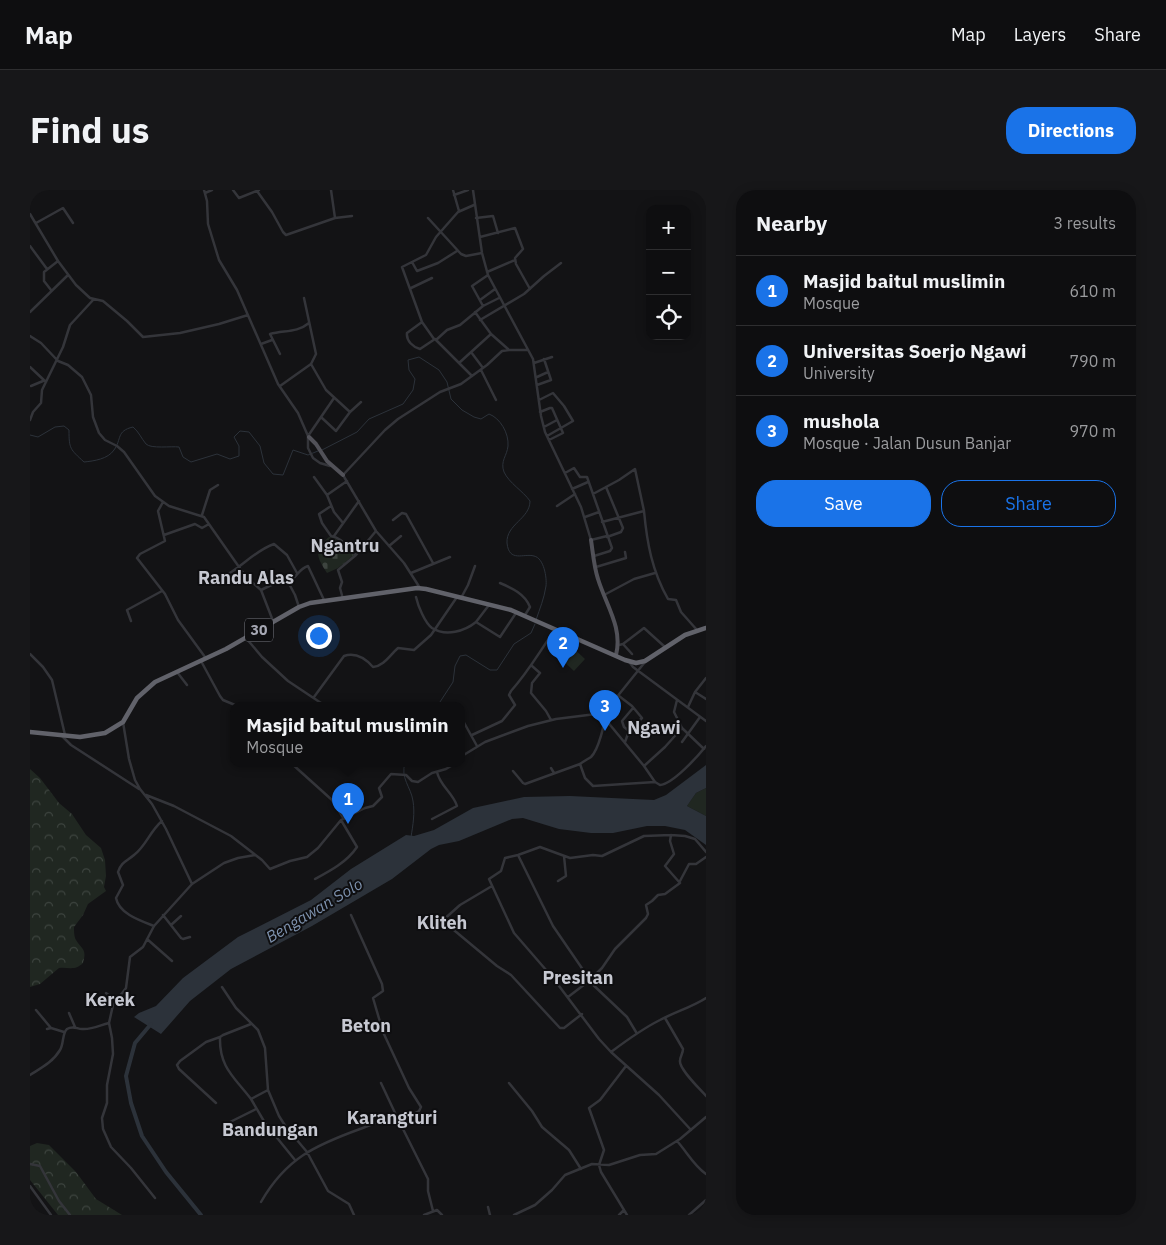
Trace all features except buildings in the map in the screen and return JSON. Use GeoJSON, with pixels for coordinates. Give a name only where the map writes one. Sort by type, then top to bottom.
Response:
{"type":"FeatureCollection","features":[{"type":"Feature","properties":{"kind":"highway","name":"30"},"geometry":{"type":"LineString","coordinates":[[30,732],[80,737],[100,735],[123,722],[142,692],[155,682],[204,660],[298,607],[325,601],[420,588],[517,612],[629,661],[636,663],[645,661]]}},
{"type":"Feature","properties":{"kind":"highway"},"geometry":{"type":"LineString","coordinates":[[645,661],[665,647],[697,630],[706,628]]}},
{"type":"Feature","properties":{"kind":"main road"},"geometry":{"type":"LineString","coordinates":[[309,437],[325,458],[343,475]]}},
{"type":"Feature","properties":{"kind":"main road"},"geometry":{"type":"LineString","coordinates":[[591,540],[597,576],[613,616],[621,645],[616,655]]}},
{"type":"Feature","properties":{"kind":"street"},"geometry":{"type":"LineString","coordinates":[[212,190],[204,191],[208,224],[218,260],[237,290],[280,386],[295,408],[309,437],[309,450],[313,458],[320,463],[334,466]]}},
{"type":"Feature","properties":{"kind":"street"},"geometry":{"type":"LineString","coordinates":[[233,190],[240,198],[258,190],[285,234],[335,218],[352,216]]}},
{"type":"Feature","properties":{"kind":"street"},"geometry":{"type":"LineString","coordinates":[[331,190],[335,218]]}},
{"type":"Feature","properties":{"kind":"street"},"geometry":{"type":"LineString","coordinates":[[453,190],[459,211]]}},
{"type":"Feature","properties":{"kind":"street"},"geometry":{"type":"LineString","coordinates":[[454,195],[468,190]]}},
{"type":"Feature","properties":{"kind":"street"},"geometry":{"type":"LineString","coordinates":[[472,190],[487,274],[534,363],[540,412],[544,427],[585,516],[591,540],[607,537],[622,530],[606,487]]}},
{"type":"Feature","properties":{"kind":"street"},"geometry":{"type":"LineString","coordinates":[[472,376],[435,340],[422,322],[402,267],[428,253],[434,240],[459,211],[474,205]]}},
{"type":"Feature","properties":{"kind":"street"},"geometry":{"type":"LineString","coordinates":[[36,223],[63,208],[73,223]]}},
{"type":"Feature","properties":{"kind":"street"},"geometry":{"type":"LineString","coordinates":[[30,214],[58,261],[84,294],[103,302],[145,338],[195,329],[248,315]]}},
{"type":"Feature","properties":{"kind":"street"},"geometry":{"type":"LineString","coordinates":[[476,218],[493,216],[498,233]]}},
{"type":"Feature","properties":{"kind":"street"},"geometry":{"type":"LineString","coordinates":[[428,218],[461,254],[466,256],[482,253]]}},
{"type":"Feature","properties":{"kind":"street"},"geometry":{"type":"LineString","coordinates":[[480,237],[515,228],[523,249],[515,260],[487,274],[472,286],[483,306]]}},
{"type":"Feature","properties":{"kind":"street"},"geometry":{"type":"LineString","coordinates":[[30,246],[47,269]]}},
{"type":"Feature","properties":{"kind":"street"},"geometry":{"type":"LineString","coordinates":[[412,262],[417,271],[438,263],[457,251]]}},
{"type":"Feature","properties":{"kind":"street"},"geometry":{"type":"LineString","coordinates":[[515,260],[530,289]]}},
{"type":"Feature","properties":{"kind":"street"},"geometry":{"type":"LineString","coordinates":[[51,290],[44,280],[44,272],[58,261]]}},
{"type":"Feature","properties":{"kind":"street"},"geometry":{"type":"LineString","coordinates":[[480,320],[530,289],[561,263]]}},
{"type":"Feature","properties":{"kind":"street"},"geometry":{"type":"LineString","coordinates":[[30,310],[68,275]]}},
{"type":"Feature","properties":{"kind":"street"},"geometry":{"type":"LineString","coordinates":[[410,288],[432,278]]}},
{"type":"Feature","properties":{"kind":"street"},"geometry":{"type":"LineString","coordinates":[[480,301],[495,289]]}},
{"type":"Feature","properties":{"kind":"street"},"geometry":{"type":"LineString","coordinates":[[280,386],[311,364],[316,351],[304,298]]}},
{"type":"Feature","properties":{"kind":"street"},"geometry":{"type":"LineString","coordinates":[[422,322],[407,333],[410,343],[420,349],[447,330],[460,325],[483,306],[499,298]]}},
{"type":"Feature","properties":{"kind":"street"},"geometry":{"type":"LineString","coordinates":[[30,420],[33,412],[41,403],[44,381],[58,361],[70,325],[94,299]]}},
{"type":"Feature","properties":{"kind":"street"},"geometry":{"type":"LineString","coordinates":[[475,312],[491,334],[509,350]]}},
{"type":"Feature","properties":{"kind":"street"},"geometry":{"type":"LineString","coordinates":[[280,354],[272,340],[271,334],[292,332],[309,323]]}},
{"type":"Feature","properties":{"kind":"street"},"geometry":{"type":"LineString","coordinates":[[459,364],[491,334]]}},
{"type":"Feature","properties":{"kind":"street"},"geometry":{"type":"LineString","coordinates":[[30,336],[41,343],[58,361],[69,366],[85,381],[91,395],[96,427],[105,440],[124,452],[155,496],[176,509],[201,516],[209,524],[250,582],[261,590],[273,621]]}},
{"type":"Feature","properties":{"kind":"street"},"geometry":{"type":"LineString","coordinates":[[261,344],[272,340]]}},
{"type":"Feature","properties":{"kind":"street"},"geometry":{"type":"LineString","coordinates":[[420,588],[398,555],[376,531],[343,475],[392,424],[447,389],[472,376],[500,352],[528,350]]}},
{"type":"Feature","properties":{"kind":"street"},"geometry":{"type":"LineString","coordinates":[[471,352],[482,369],[496,400]]}},
{"type":"Feature","properties":{"kind":"street"},"geometry":{"type":"LineString","coordinates":[[534,363],[552,357]]}},
{"type":"Feature","properties":{"kind":"street"},"geometry":{"type":"LineString","coordinates":[[537,385],[551,380],[544,359]]}},
{"type":"Feature","properties":{"kind":"street"},"geometry":{"type":"LineString","coordinates":[[311,364],[326,390],[350,412]]}},
{"type":"Feature","properties":{"kind":"street"},"geometry":{"type":"LineString","coordinates":[[30,367],[44,381]]}},
{"type":"Feature","properties":{"kind":"street"},"geometry":{"type":"LineString","coordinates":[[536,377],[548,372]]}},
{"type":"Feature","properties":{"kind":"street"},"geometry":{"type":"LineString","coordinates":[[31,386],[44,381]]}},
{"type":"Feature","properties":{"kind":"street"},"geometry":{"type":"LineString","coordinates":[[539,400],[553,393],[564,406],[573,422],[548,438]]}},
{"type":"Feature","properties":{"kind":"street"},"geometry":{"type":"LineString","coordinates":[[309,437],[334,398]]}},
{"type":"Feature","properties":{"kind":"street"},"geometry":{"type":"LineString","coordinates":[[322,418],[336,430],[350,412],[361,402]]}},
{"type":"Feature","properties":{"kind":"street"},"geometry":{"type":"LineString","coordinates":[[540,412],[551,408],[561,429]]}},
{"type":"Feature","properties":{"kind":"street"},"geometry":{"type":"LineString","coordinates":[[544,427],[557,420]]}},
{"type":"Feature","properties":{"kind":"street"},"geometry":{"type":"LineString","coordinates":[[566,473],[575,468],[580,477],[586,476],[612,548],[611,551],[594,556]]}},
{"type":"Feature","properties":{"kind":"street"},"geometry":{"type":"LineString","coordinates":[[593,494],[635,469],[644,511],[649,550],[655,572],[668,598],[676,600],[681,612],[697,630]]}},
{"type":"Feature","properties":{"kind":"street"},"geometry":{"type":"LineString","coordinates":[[314,477],[343,523]]}},
{"type":"Feature","properties":{"kind":"street"},"geometry":{"type":"LineString","coordinates":[[326,495],[347,481]]}},
{"type":"Feature","properties":{"kind":"street"},"geometry":{"type":"LineString","coordinates":[[572,488],[588,482]]}},
{"type":"Feature","properties":{"kind":"street"},"geometry":{"type":"LineString","coordinates":[[201,516],[210,490],[218,484]]}},
{"type":"Feature","properties":{"kind":"street"},"geometry":{"type":"LineString","coordinates":[[557,506],[575,494]]}},
{"type":"Feature","properties":{"kind":"street"},"geometry":{"type":"LineString","coordinates":[[334,536],[359,501]]}},
{"type":"Feature","properties":{"kind":"street"},"geometry":{"type":"LineString","coordinates":[[163,502],[158,511],[164,542],[137,557],[162,591],[204,660],[220,696],[230,702]]}},
{"type":"Feature","properties":{"kind":"street"},"geometry":{"type":"LineString","coordinates":[[331,506],[319,515],[329,534],[342,541],[356,556]]}},
{"type":"Feature","properties":{"kind":"street"},"geometry":{"type":"LineString","coordinates":[[602,522],[644,511]]}},
{"type":"Feature","properties":{"kind":"street"},"geometry":{"type":"LineString","coordinates":[[585,516],[599,512]]}},
{"type":"Feature","properties":{"kind":"street"},"geometry":{"type":"LineString","coordinates":[[393,520],[402,513],[406,514],[433,563]]}},
{"type":"Feature","properties":{"kind":"street"},"geometry":{"type":"LineString","coordinates":[[164,536],[195,524],[202,528],[209,524]]}},
{"type":"Feature","properties":{"kind":"street"},"geometry":{"type":"LineString","coordinates":[[344,599],[340,588],[342,582],[338,570],[356,556],[376,531]]}},
{"type":"Feature","properties":{"kind":"street"},"geometry":{"type":"LineString","coordinates":[[389,546],[401,536]]}},
{"type":"Feature","properties":{"kind":"street"},"geometry":{"type":"LineString","coordinates":[[223,577],[257,553],[275,544],[288,555],[297,573]]}},
{"type":"Feature","properties":{"kind":"street"},"geometry":{"type":"LineString","coordinates":[[596,567],[626,558],[625,552]]}},
{"type":"Feature","properties":{"kind":"street"},"geometry":{"type":"LineString","coordinates":[[411,573],[450,557]]}},
{"type":"Feature","properties":{"kind":"street"},"geometry":{"type":"LineString","coordinates":[[289,581],[294,579],[297,573],[306,566],[309,567],[325,601]]}},
{"type":"Feature","properties":{"kind":"street"},"geometry":{"type":"LineString","coordinates":[[314,697],[344,656],[350,654],[362,657],[373,667],[376,667],[398,648],[414,650],[428,638],[468,585],[475,566]]}},
{"type":"Feature","properties":{"kind":"street"},"geometry":{"type":"LineString","coordinates":[[604,594],[634,579],[655,572]]}},
{"type":"Feature","properties":{"kind":"street"},"geometry":{"type":"LineString","coordinates":[[261,590],[285,577],[289,581],[298,607]]}},
{"type":"Feature","properties":{"kind":"street"},"geometry":{"type":"LineString","coordinates":[[500,582],[519,593],[528,603],[530,607],[525,616]]}},
{"type":"Feature","properties":{"kind":"street"},"geometry":{"type":"LineString","coordinates":[[131,621],[127,610],[162,591]]}},
{"type":"Feature","properties":{"kind":"street"},"geometry":{"type":"LineString","coordinates":[[416,597],[420,609],[431,627],[444,632],[452,632],[470,627],[489,605]]}},
{"type":"Feature","properties":{"kind":"street"},"geometry":{"type":"LineString","coordinates":[[476,622],[500,637],[517,612]]}},
{"type":"Feature","properties":{"kind":"street"},"geometry":{"type":"LineString","coordinates":[[632,654],[621,645],[644,628],[665,647]]}},
{"type":"Feature","properties":{"kind":"street"},"geometry":{"type":"LineString","coordinates":[[472,736],[507,717],[516,704],[510,693],[532,666],[541,649],[556,629]]}},
{"type":"Feature","properties":{"kind":"street"},"geometry":{"type":"LineString","coordinates":[[246,637],[262,657],[288,681],[320,702]]}},
{"type":"Feature","properties":{"kind":"street"},"geometry":{"type":"LineString","coordinates":[[30,654],[52,680],[64,736],[71,745],[146,795],[174,806],[231,836],[269,869],[290,861],[305,858],[318,848],[343,819],[374,805],[382,798],[379,787],[391,774],[406,775],[412,781],[417,782],[449,767]]}},
{"type":"Feature","properties":{"kind":"street"},"geometry":{"type":"LineString","coordinates":[[629,661],[638,671],[706,720]]}},
{"type":"Feature","properties":{"kind":"street"},"geometry":{"type":"LineString","coordinates":[[465,756],[468,751],[520,728],[551,720],[604,713],[645,661]]}},
{"type":"Feature","properties":{"kind":"street"},"geometry":{"type":"LineString","coordinates":[[532,666],[540,673],[531,686],[531,693],[551,720]]}},
{"type":"Feature","properties":{"kind":"street"},"geometry":{"type":"LineString","coordinates":[[177,672],[187,685]]}},
{"type":"Feature","properties":{"kind":"street"},"geometry":{"type":"LineString","coordinates":[[688,707],[694,692],[706,678]]}},
{"type":"Feature","properties":{"kind":"street"},"geometry":{"type":"LineString","coordinates":[[694,692],[706,699]]}},
{"type":"Feature","properties":{"kind":"street"},"geometry":{"type":"LineString","coordinates":[[619,696],[634,707],[642,718],[629,731],[625,742]]}},
{"type":"Feature","properties":{"kind":"street"},"geometry":{"type":"LineString","coordinates":[[604,713],[606,720],[656,782],[661,785],[670,781],[705,747],[682,728],[674,713],[678,700]]}},
{"type":"Feature","properties":{"kind":"street"},"geometry":{"type":"LineString","coordinates":[[629,731],[622,721],[634,707]]}},
{"type":"Feature","properties":{"kind":"street"},"geometry":{"type":"LineString","coordinates":[[682,742],[701,717]]}},
{"type":"Feature","properties":{"kind":"street"},"geometry":{"type":"LineString","coordinates":[[513,771],[524,784],[580,764],[591,757],[595,751],[606,720]]}},
{"type":"Feature","properties":{"kind":"street"},"geometry":{"type":"LineString","coordinates":[[123,722],[130,767],[140,790]]}},
{"type":"Feature","properties":{"kind":"street"},"geometry":{"type":"LineString","coordinates":[[465,724],[478,746]]}},
{"type":"Feature","properties":{"kind":"street"},"geometry":{"type":"LineString","coordinates":[[644,766],[682,728]]}},
{"type":"Feature","properties":{"kind":"street"},"geometry":{"type":"LineString","coordinates":[[580,764],[585,778],[593,786],[656,782]]}},
{"type":"Feature","properties":{"kind":"street"},"geometry":{"type":"LineString","coordinates":[[295,767],[332,800],[357,847],[347,858],[327,873],[315,879]]}},
{"type":"Feature","properties":{"kind":"street"},"geometry":{"type":"LineString","coordinates":[[551,768],[554,773]]}},
{"type":"Feature","properties":{"kind":"street"},"geometry":{"type":"LineString","coordinates":[[432,820],[457,806],[453,797],[439,779],[437,772]]}},
{"type":"Feature","properties":{"kind":"street"},"geometry":{"type":"LineString","coordinates":[[146,795],[162,822],[192,884]]}},
{"type":"Feature","properties":{"kind":"street"},"geometry":{"type":"LineString","coordinates":[[154,926],[132,916],[118,904],[116,898],[123,885],[118,872],[120,866],[144,845],[153,831],[162,822]]}},
{"type":"Feature","properties":{"kind":"street"},"geometry":{"type":"LineString","coordinates":[[671,835],[670,841],[674,854],[665,866],[680,881]]}},
{"type":"Feature","properties":{"kind":"street"},"geometry":{"type":"LineString","coordinates":[[691,1130],[659,1094],[599,1039],[545,967],[514,933],[489,879],[501,871],[505,859],[542,846],[571,858],[602,856],[644,836],[671,835],[695,839],[706,852]]}},
{"type":"Feature","properties":{"kind":"street"},"geometry":{"type":"LineString","coordinates":[[155,1198],[111,1147],[103,1129],[102,1118],[107,1103],[106,1085],[112,1054],[109,1022],[111,1010],[126,988],[130,957],[143,947],[154,926],[163,915],[192,884],[224,863],[255,855]]}},
{"type":"Feature","properties":{"kind":"street"},"geometry":{"type":"LineString","coordinates":[[518,855],[553,926],[589,980],[627,1017],[636,1032]]}},
{"type":"Feature","properties":{"kind":"street"},"geometry":{"type":"LineString","coordinates":[[558,881],[566,876],[564,856]]}},
{"type":"Feature","properties":{"kind":"street"},"geometry":{"type":"LineString","coordinates":[[568,998],[607,963],[615,949],[647,916],[646,904],[658,895],[671,891],[679,884],[689,864],[696,864],[706,857]]}},
{"type":"Feature","properties":{"kind":"street"},"geometry":{"type":"LineString","coordinates":[[432,930],[460,905],[492,886]]}},
{"type":"Feature","properties":{"kind":"street"},"geometry":{"type":"LineString","coordinates":[[163,915],[180,938],[190,937]]}},
{"type":"Feature","properties":{"kind":"street"},"geometry":{"type":"LineString","coordinates":[[351,915],[382,984],[383,991],[373,998],[380,1023],[408,1084],[421,1107],[419,1111],[400,1121]]}},
{"type":"Feature","properties":{"kind":"street"},"geometry":{"type":"LineString","coordinates":[[171,925],[181,916]]}},
{"type":"Feature","properties":{"kind":"street"},"geometry":{"type":"LineString","coordinates":[[443,921],[496,966],[511,975],[560,1028],[564,1028],[582,1014]]}},
{"type":"Feature","properties":{"kind":"street"},"geometry":{"type":"LineString","coordinates":[[147,939],[172,961]]}},
{"type":"Feature","properties":{"kind":"street"},"geometry":{"type":"LineString","coordinates":[[222,987],[236,1008],[256,1027],[265,1048],[268,1090],[279,1116],[307,1152],[328,1190],[349,1204],[354,1215]]}},
{"type":"Feature","properties":{"kind":"street"},"geometry":{"type":"LineString","coordinates":[[106,992],[116,1001]]}},
{"type":"Feature","properties":{"kind":"street"},"geometry":{"type":"LineString","coordinates":[[611,1052],[636,1032],[693,1006],[706,998]]}},
{"type":"Feature","properties":{"kind":"street"},"geometry":{"type":"LineString","coordinates":[[36,1010],[52,1028]]}},
{"type":"Feature","properties":{"kind":"street"},"geometry":{"type":"LineString","coordinates":[[69,1013],[75,1027]]}},
{"type":"Feature","properties":{"kind":"street"},"geometry":{"type":"LineString","coordinates":[[665,1018],[683,1049],[680,1061],[681,1068],[706,1096]]}},
{"type":"Feature","properties":{"kind":"street"},"geometry":{"type":"LineString","coordinates":[[64,1032],[69,1028],[94,1028],[109,1022]]}},
{"type":"Feature","properties":{"kind":"street"},"geometry":{"type":"LineString","coordinates":[[216,1103],[177,1065],[206,1042],[251,1024]]}},
{"type":"Feature","properties":{"kind":"street"},"geometry":{"type":"LineString","coordinates":[[47,1029],[52,1028],[64,1032]]}},
{"type":"Feature","properties":{"kind":"street"},"geometry":{"type":"LineString","coordinates":[[30,1075],[44,1067],[58,1053],[64,1043],[64,1032]]}},
{"type":"Feature","properties":{"kind":"street"},"geometry":{"type":"LineString","coordinates":[[220,1037],[227,1070],[251,1099],[265,1123],[295,1160]]}},
{"type":"Feature","properties":{"kind":"street"},"geometry":{"type":"LineString","coordinates":[[626,1065],[600,1100],[589,1108],[604,1150],[599,1165],[603,1176],[627,1215]]}},
{"type":"Feature","properties":{"kind":"street"},"geometry":{"type":"LineString","coordinates":[[380,1083],[428,1179],[428,1191],[433,1210]]}},
{"type":"Feature","properties":{"kind":"street"},"geometry":{"type":"LineString","coordinates":[[509,1083],[532,1111],[542,1127],[569,1150],[581,1169]]}},
{"type":"Feature","properties":{"kind":"street"},"geometry":{"type":"LineString","coordinates":[[251,1099],[268,1090]]}},
{"type":"Feature","properties":{"kind":"street"},"geometry":{"type":"LineString","coordinates":[[228,1123],[256,1109]]}},
{"type":"Feature","properties":{"kind":"street"},"geometry":{"type":"LineString","coordinates":[[261,1202],[276,1180],[295,1160],[307,1152],[346,1134],[396,1115]]}},
{"type":"Feature","properties":{"kind":"street"},"geometry":{"type":"LineString","coordinates":[[514,1215],[535,1205],[555,1188],[564,1176],[592,1164],[609,1164],[640,1155],[652,1155],[677,1141],[706,1117]]}},
{"type":"Feature","properties":{"kind":"street"},"geometry":{"type":"LineString","coordinates":[[677,1141],[690,1156],[694,1165],[706,1174]]}},
{"type":"Feature","properties":{"kind":"street"},"geometry":{"type":"LineString","coordinates":[[30,1164],[40,1166],[59,1201],[70,1215]]}},
{"type":"Feature","properties":{"kind":"street"},"geometry":{"type":"LineString","coordinates":[[30,1186],[51,1215]]}},
{"type":"Feature","properties":{"kind":"street"},"geometry":{"type":"LineString","coordinates":[[689,1215],[706,1200]]}},
{"type":"Feature","properties":{"kind":"street"},"geometry":{"type":"LineString","coordinates":[[488,1207],[490,1215]]}},
{"type":"Feature","properties":{"kind":"street"},"geometry":{"type":"LineString","coordinates":[[424,1215],[433,1210],[438,1210],[442,1215]]}},
{"type":"Feature","properties":{"kind":"street"},"geometry":{"type":"LineString","coordinates":[[619,1215],[624,1210]]}},
{"type":"Feature","properties":{"kind":"green space"},"geometry":{"type":"Polygon","coordinates":[[[329,537],[339,541],[354,555],[338,568],[327,573],[318,554],[321,546],[329,537]]]}},
{"type":"Feature","properties":{"kind":"green space"},"geometry":{"type":"Polygon","coordinates":[[[571,646],[585,659],[574,671],[560,658],[571,646]]]}},
{"type":"Feature","properties":{"kind":"green space"},"geometry":{"type":"Polygon","coordinates":[[[30,769],[40,778],[59,803],[72,814],[86,835],[101,848],[105,860],[106,876],[104,887],[106,891],[88,904],[74,927],[75,939],[84,952],[83,963],[75,968],[59,968],[40,984],[30,987],[30,769]]]}},
{"type":"Feature","properties":{"kind":"green space"},"geometry":{"type":"Polygon","coordinates":[[[706,788],[706,816],[687,806],[696,793],[706,788]]]}},
{"type":"Feature","properties":{"kind":"green space"},"geometry":{"type":"Polygon","coordinates":[[[37,1143],[49,1145],[76,1172],[96,1199],[122,1215],[58,1215],[30,1180],[30,1146],[37,1143]]]}},
{"type":"Feature","properties":{"kind":"water"},"geometry":{"type":"Polygon","coordinates":[[[706,765],[706,788],[696,793],[687,806],[706,816],[706,845],[685,830],[665,826],[647,826],[613,833],[591,833],[559,829],[523,818],[512,819],[459,841],[439,845],[431,849],[392,879],[312,926],[231,969],[190,1001],[161,1034],[134,1017],[156,1006],[183,978],[238,937],[311,900],[351,869],[406,835],[414,836],[434,830],[473,808],[524,797],[570,796],[654,800],[666,795],[706,765]]]}},
{"type":"Feature","properties":{"kind":"waterway"},"geometry":{"type":"LineString","coordinates":[[322,450],[357,432],[369,419],[403,404],[413,390],[415,379],[409,370],[408,360],[419,357],[439,370],[447,382],[451,399],[462,410],[481,419],[489,414],[493,416],[500,422],[507,436],[508,446],[503,462],[504,472],[509,480],[530,501],[526,512],[510,531],[507,543],[508,549],[514,555],[534,556],[542,564],[546,582],[536,620]]}},
{"type":"Feature","properties":{"kind":"waterway"},"geometry":{"type":"LineString","coordinates":[[30,435],[38,437],[55,427],[64,426],[69,430],[71,448],[84,462],[108,456],[116,446],[122,433],[133,427],[149,446],[179,447],[183,457],[191,462],[217,454],[230,459],[239,456],[239,446],[234,437],[240,431],[249,432],[260,446],[264,463],[273,474],[283,475],[293,450],[308,455],[318,451]]}},
{"type":"Feature","properties":{"kind":"waterway"},"geometry":{"type":"LineString","coordinates":[[440,702],[453,682],[455,666],[460,656],[466,655],[490,670],[497,670],[514,644],[531,633],[535,624]]}},
{"type":"Feature","properties":{"kind":"waterway"},"geometry":{"type":"LineString","coordinates":[[404,767],[406,782],[414,806],[411,837]]}},
{"type":"Feature","properties":{"kind":"waterway","name":"Bengawan Solo"},"geometry":{"type":"LineString","coordinates":[[151,1024],[135,1043],[126,1076],[131,1103],[142,1136],[166,1172],[201,1215]]}},
{"type":"Feature","properties":{"kind":"place","name":"Universitas Soerjo Ngawi"},"geometry":{"type":"Point","coordinates":[563,668]}},
{"type":"Feature","properties":{"kind":"place","name":"mushola"},"geometry":{"type":"Point","coordinates":[605,731]}},
{"type":"Feature","properties":{"kind":"place","name":"Masjid baitul muslimin"},"geometry":{"type":"Point","coordinates":[348,824]}},
{"type":"Feature","properties":{"kind":"district","name":"Ngantru"},"geometry":{"type":"Point","coordinates":[345,545]}},
{"type":"Feature","properties":{"kind":"district","name":"Randu Alas"},"geometry":{"type":"Point","coordinates":[246,577]}},
{"type":"Feature","properties":{"kind":"district","name":"Ngawi"},"geometry":{"type":"Point","coordinates":[654,727]}},
{"type":"Feature","properties":{"kind":"district","name":"Kliteh"},"geometry":{"type":"Point","coordinates":[442,922]}},
{"type":"Feature","properties":{"kind":"district","name":"Presitan"},"geometry":{"type":"Point","coordinates":[578,977]}},
{"type":"Feature","properties":{"kind":"district","name":"Kerek"},"geometry":{"type":"Point","coordinates":[110,999]}},
{"type":"Feature","properties":{"kind":"district","name":"Beton"},"geometry":{"type":"Point","coordinates":[366,1025]}},
{"type":"Feature","properties":{"kind":"district","name":"Karangturi"},"geometry":{"type":"Point","coordinates":[392,1117]}},
{"type":"Feature","properties":{"kind":"district","name":"Bandungan"},"geometry":{"type":"Point","coordinates":[270,1129]}}]}
